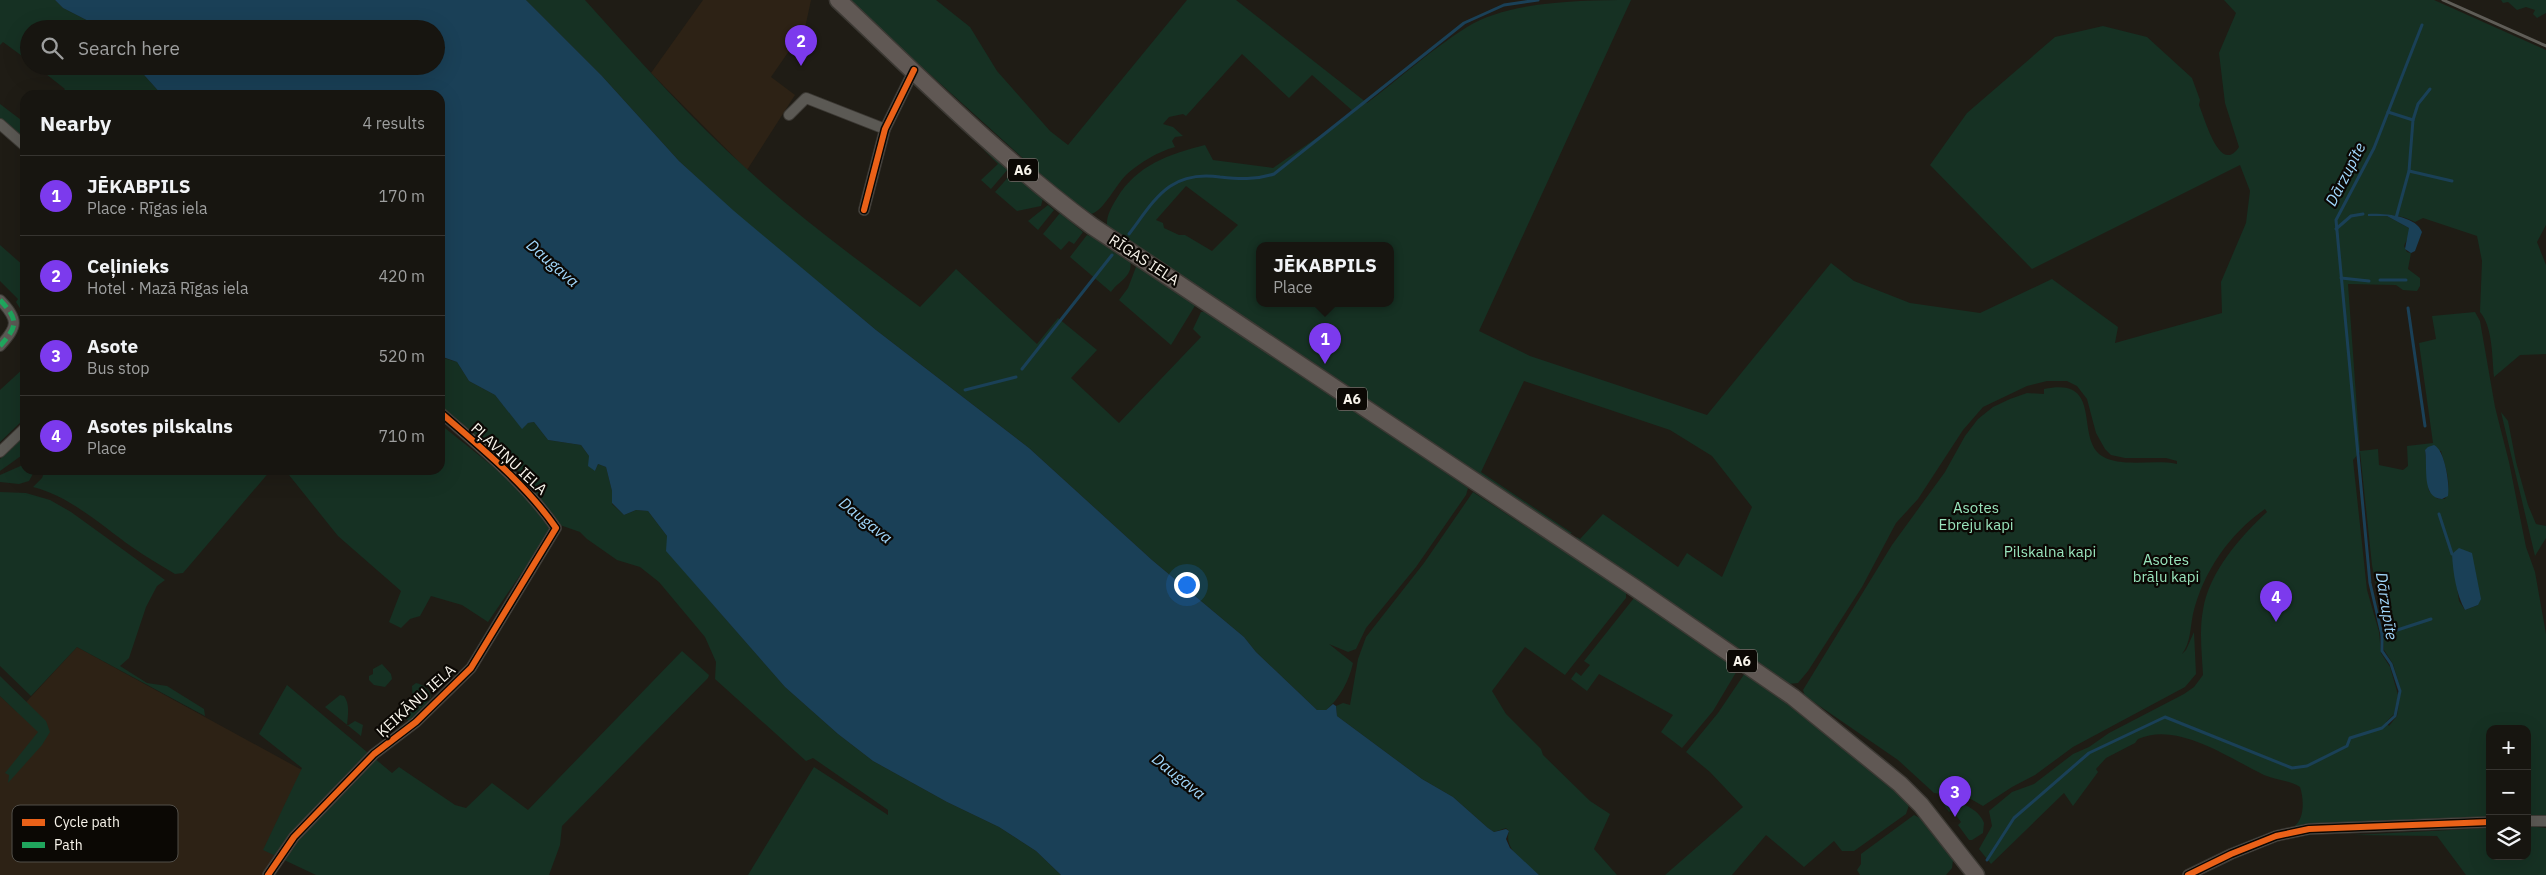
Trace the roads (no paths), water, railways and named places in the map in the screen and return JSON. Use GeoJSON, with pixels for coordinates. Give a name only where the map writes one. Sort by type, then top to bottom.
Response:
{"type":"FeatureCollection","features":[{"type":"Feature","properties":{"kind":"highway","name":"RĪGAS IELA"},"geometry":{"type":"LineString","coordinates":[[838,0],[1052,196],[1740,660],[1834,728],[1874,761],[1921,806],[1976,875]]}},
{"type":"Feature","properties":{"kind":"street"},"geometry":{"type":"LineString","coordinates":[[864,210],[885,128],[914,70]]}},
{"type":"Feature","properties":{"kind":"street"},"geometry":{"type":"LineString","coordinates":[[789,115],[806,98],[885,128]]}},
{"type":"Feature","properties":{"kind":"street"},"geometry":{"type":"LineString","coordinates":[[0,124],[20,142]]}},
{"type":"Feature","properties":{"kind":"street"},"geometry":{"type":"LineString","coordinates":[[0,300],[12,314],[14,324],[11,334],[0,346]]}},
{"type":"Feature","properties":{"kind":"street","name":"PĻAVIŅU IELA"},"geometry":{"type":"LineString","coordinates":[[445,416],[504,468],[541,505],[556,528]]}},
{"type":"Feature","properties":{"kind":"street"},"geometry":{"type":"LineString","coordinates":[[0,452],[20,433]]}},
{"type":"Feature","properties":{"kind":"street","name":"ĶEIKĀNU IELA"},"geometry":{"type":"LineString","coordinates":[[268,875],[294,837],[374,754],[416,722],[471,668],[556,528]]}},
{"type":"Feature","properties":{"kind":"street"},"geometry":{"type":"LineString","coordinates":[[2531,820],[2546,821]]}},
{"type":"Feature","properties":{"kind":"street"},"geometry":{"type":"LineString","coordinates":[[2188,875],[2231,854],[2276,836],[2309,829],[2486,822]]}},
{"type":"Feature","properties":{"kind":"water","name":"Daugava"},"geometry":{"type":"Polygon","coordinates":[[[55,0],[526,0],[602,76],[679,161],[734,211],[876,330],[1029,448],[1152,560],[1244,637],[1256,652],[1317,710],[1326,710],[1333,704],[1336,706],[1337,716],[1422,779],[1453,797],[1488,828],[1494,832],[1506,829],[1509,831],[1506,839],[1510,848],[1539,875],[1061,875],[1036,851],[999,827],[947,802],[873,761],[838,734],[785,687],[666,551],[667,536],[648,511],[636,510],[624,515],[612,503],[612,491],[606,467],[598,464],[595,471],[588,466],[589,456],[581,445],[548,440],[534,422],[528,423],[522,429],[495,395],[469,381],[457,362],[445,358],[445,90],[158,90],[144,75],[445,75],[445,20],[86,20],[63,8],[55,0]]]}},
{"type":"Feature","properties":{"kind":"water"},"geometry":{"type":"Polygon","coordinates":[[[2368,214],[2391,215],[2413,222],[2422,232],[2415,251],[2411,253],[2405,249],[2409,228],[2387,216],[2368,216],[2368,214]]]}},
{"type":"Feature","properties":{"kind":"water"},"geometry":{"type":"Polygon","coordinates":[[[2434,445],[2438,448],[2444,460],[2447,476],[2448,496],[2442,499],[2435,497],[2428,487],[2425,450],[2434,445]]]}},
{"type":"Feature","properties":{"kind":"water"},"geometry":{"type":"Polygon","coordinates":[[[2459,548],[2472,553],[2481,599],[2478,605],[2465,610],[2457,590],[2452,561],[2452,554],[2459,548]]]}},
{"type":"Feature","properties":{"kind":"waterway"},"geometry":{"type":"LineString","coordinates":[[1129,234],[1156,198],[1176,182],[1203,176],[1247,178],[1274,174],[1464,23],[1504,5],[1538,0]]}},
{"type":"Feature","properties":{"kind":"waterway","name":"Dārzupīte"},"geometry":{"type":"LineString","coordinates":[[1987,860],[2014,818],[2089,753],[2165,717],[2292,768],[2307,766],[2347,746],[2350,738],[2382,728],[2395,716],[2400,691],[2391,664],[2382,651],[2382,635],[2370,583],[2336,220],[2374,148],[2422,25]]}},
{"type":"Feature","properties":{"kind":"waterway"},"geometry":{"type":"LineString","coordinates":[[2413,120],[2418,104],[2430,89]]}},
{"type":"Feature","properties":{"kind":"waterway"},"geometry":{"type":"LineString","coordinates":[[2388,112],[2413,120],[2409,171],[2396,218]]}},
{"type":"Feature","properties":{"kind":"waterway"},"geometry":{"type":"LineString","coordinates":[[2409,171],[2452,181]]}},
{"type":"Feature","properties":{"kind":"waterway"},"geometry":{"type":"LineString","coordinates":[[2336,229],[2351,216],[2363,214]]}},
{"type":"Feature","properties":{"kind":"waterway"},"geometry":{"type":"LineString","coordinates":[[1022,369],[1112,255]]}},
{"type":"Feature","properties":{"kind":"waterway"},"geometry":{"type":"LineString","coordinates":[[2341,278],[2369,281]]}},
{"type":"Feature","properties":{"kind":"waterway"},"geometry":{"type":"LineString","coordinates":[[2380,280],[2406,280]]}},
{"type":"Feature","properties":{"kind":"waterway"},"geometry":{"type":"LineString","coordinates":[[2408,308],[2425,426]]}},
{"type":"Feature","properties":{"kind":"waterway"},"geometry":{"type":"LineString","coordinates":[[965,390],[1016,377]]}},
{"type":"Feature","properties":{"kind":"waterway"},"geometry":{"type":"LineString","coordinates":[[2439,514],[2452,554]]}},
{"type":"Feature","properties":{"kind":"waterway"},"geometry":{"type":"LineString","coordinates":[[2382,635],[2431,619]]}},
{"type":"Feature","properties":{"kind":"railway"},"geometry":{"type":"LineString","coordinates":[[2443,0],[2546,46]]}},
{"type":"Feature","properties":{"kind":"place","name":"Ceļinieks"},"geometry":{"type":"Point","coordinates":[801,66]}},
{"type":"Feature","properties":{"kind":"place","name":"JĒKABPILS"},"geometry":{"type":"Point","coordinates":[1325,364]}},
{"type":"Feature","properties":{"kind":"place","name":"Asotes pilskalns"},"geometry":{"type":"Point","coordinates":[2276,622]}},
{"type":"Feature","properties":{"kind":"place","name":"Asote"},"geometry":{"type":"Point","coordinates":[1955,817]}},
{"type":"Feature","properties":{"kind":"park label","name":"Asotes Ebreju kapi"},"geometry":{"type":"Point","coordinates":[1976,516]}},
{"type":"Feature","properties":{"kind":"park label","name":"Pilskalna kapi"},"geometry":{"type":"Point","coordinates":[2050,552]}},
{"type":"Feature","properties":{"kind":"park label","name":"Asotes brāļu kapi"},"geometry":{"type":"Point","coordinates":[2166,568]}}]}
